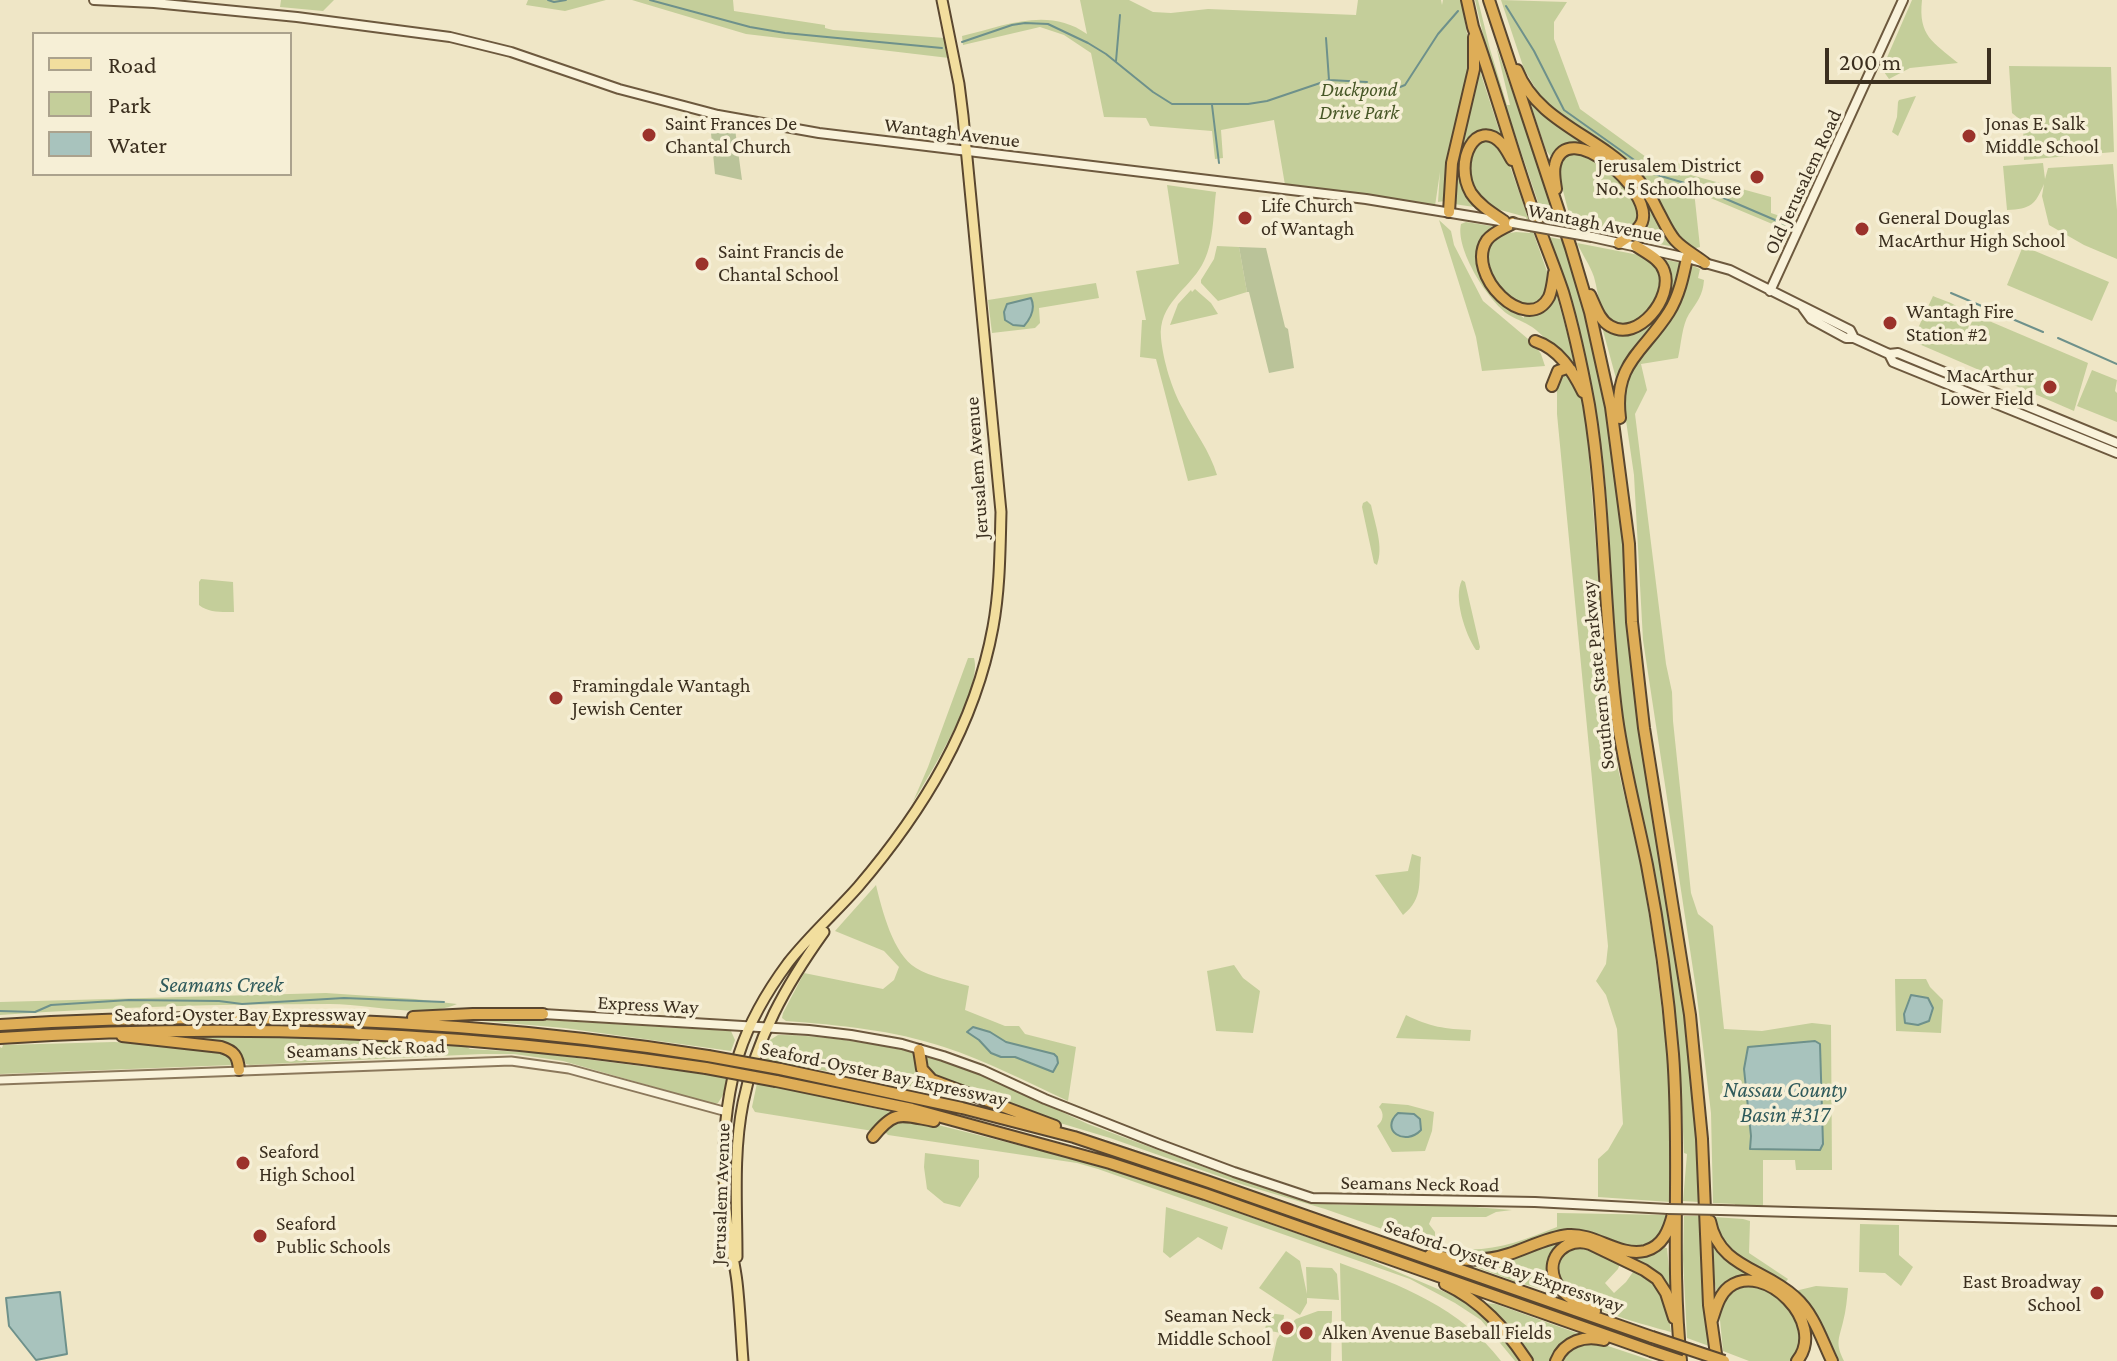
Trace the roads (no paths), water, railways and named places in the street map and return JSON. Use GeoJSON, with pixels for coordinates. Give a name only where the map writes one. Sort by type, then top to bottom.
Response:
{"type":"FeatureCollection","features":[{"type":"Feature","properties":{"kind":"highway","name":"Southern State Parkway"},"geometry":{"type":"LineString","coordinates":[[1467,0],[1474,31],[1530,202],[1564,295],[1589,405],[1599,485],[1617,716],[1667,987],[1678,1128],[1678,1332],[1681,1361]]}},
{"type":"Feature","properties":{"kind":"highway","name":"Southern State Parkway"},"geometry":{"type":"LineString","coordinates":[[1490,0],[1571,248],[1590,312],[1611,407],[1629,544],[1637,678],[1690,1015],[1702,1139],[1707,1276],[1717,1361]]}},
{"type":"Feature","properties":{"kind":"highway"},"geometry":{"type":"LineString","coordinates":[[1490,0],[1521,80],[1537,102],[1560,122],[1613,155],[1630,171],[1675,240],[1705,263]]}},
{"type":"Feature","properties":{"kind":"highway"},"geometry":{"type":"LineString","coordinates":[[1449,212],[1452,163],[1474,69],[1474,31]]}},
{"type":"Feature","properties":{"kind":"highway"},"geometry":{"type":"LineString","coordinates":[[1530,202],[1502,145],[1491,136],[1477,139],[1471,144],[1466,153],[1464,172],[1467,184],[1481,205],[1509,222],[1492,235],[1482,252],[1484,271],[1499,294],[1514,307],[1535,309],[1550,294],[1554,271]]}},
{"type":"Feature","properties":{"kind":"highway"},"geometry":{"type":"LineString","coordinates":[[1561,219],[1554,167],[1562,152],[1568,148],[1583,149],[1612,168],[1633,189],[1643,207],[1638,230],[1619,243]]}},
{"type":"Feature","properties":{"kind":"highway"},"geometry":{"type":"LineString","coordinates":[[1571,248],[1603,321],[1614,328],[1628,330],[1646,319],[1660,302],[1666,288],[1662,266],[1636,246]]}},
{"type":"Feature","properties":{"kind":"highway"},"geometry":{"type":"LineString","coordinates":[[1629,544],[1626,474],[1618,406],[1621,379],[1633,357],[1674,304],[1687,258]]}},
{"type":"Feature","properties":{"kind":"highway"},"geometry":{"type":"LineString","coordinates":[[1535,341],[1551,348],[1571,370],[1589,405]]}},
{"type":"Feature","properties":{"kind":"highway"},"geometry":{"type":"LineString","coordinates":[[1552,386],[1558,371],[1571,370]]}},
{"type":"Feature","properties":{"kind":"highway"},"geometry":{"type":"LineString","coordinates":[[337,1019],[543,1014]]}},
{"type":"Feature","properties":{"kind":"highway","name":"Seaford-Oyster Bay Expressway"},"geometry":{"type":"LineString","coordinates":[[0,1025],[249,1017],[434,1024],[535,1033],[780,1069],[962,1108],[1074,1137],[1724,1361]]}},
{"type":"Feature","properties":{"kind":"highway","name":"Seaford-Oyster Bay Expressway"},"geometry":{"type":"LineString","coordinates":[[0,1038],[237,1029],[409,1035],[563,1049],[706,1068],[776,1081],[1009,1134],[1157,1178],[1681,1361]]}},
{"type":"Feature","properties":{"kind":"highway"},"geometry":{"type":"LineString","coordinates":[[84,1033],[221,1047],[236,1056],[239,1070]]}},
{"type":"Feature","properties":{"kind":"highway"},"geometry":{"type":"LineString","coordinates":[[919,1050],[922,1069],[932,1080],[1056,1126],[1074,1137]]}},
{"type":"Feature","properties":{"kind":"highway"},"geometry":{"type":"LineString","coordinates":[[873,1137],[884,1122],[899,1116],[1009,1134]]}},
{"type":"Feature","properties":{"kind":"highway"},"geometry":{"type":"LineString","coordinates":[[1704,1178],[1712,1233],[1720,1247],[1738,1263],[1769,1278],[1796,1298],[1813,1318],[1832,1361]]}},
{"type":"Feature","properties":{"kind":"highway"},"geometry":{"type":"LineString","coordinates":[[1400,1249],[1451,1259],[1480,1260],[1508,1255],[1555,1237],[1581,1235],[1621,1250],[1643,1251],[1657,1245],[1668,1233],[1677,1196]]}},
{"type":"Feature","properties":{"kind":"highway"},"geometry":{"type":"LineString","coordinates":[[1652,1337],[1582,1305],[1562,1290],[1555,1280],[1553,1265],[1557,1253],[1572,1242],[1583,1241],[1652,1275],[1666,1293],[1678,1332]]}},
{"type":"Feature","properties":{"kind":"highway"},"geometry":{"type":"LineString","coordinates":[[1396,1261],[1452,1287],[1479,1305],[1502,1326],[1527,1361]]}},
{"type":"Feature","properties":{"kind":"highway"},"geometry":{"type":"LineString","coordinates":[[1711,1322],[1721,1296],[1735,1283],[1753,1281],[1773,1288],[1794,1306],[1805,1330],[1806,1345],[1797,1361]]}},
{"type":"Feature","properties":{"kind":"highway"},"geometry":{"type":"LineString","coordinates":[[1556,1361],[1566,1346],[1585,1338],[1651,1351]]}},
{"type":"Feature","properties":{"kind":"main road","name":"Wantagh Avenue"},"geometry":{"type":"LineString","coordinates":[[94,0],[297,17],[450,37],[511,52],[619,89],[718,115],[819,133],[1353,197],[1636,246],[1730,270],[1803,308],[1811,319],[1846,338],[1854,338],[1889,354],[1893,362],[2117,443]]}},
{"type":"Feature","properties":{"kind":"main road","name":"Jerusalem Avenue"},"geometry":{"type":"LineString","coordinates":[[743,1361],[737,1281],[737,1147],[743,1103],[759,1047],[779,999],[849,897],[855,883],[903,831],[938,778],[971,703],[993,627],[1001,512],[967,151],[959,84],[942,0]]}},
{"type":"Feature","properties":{"kind":"main road","name":"Old Jerusalem Road"},"geometry":{"type":"LineString","coordinates":[[1770,291],[1903,0]]}},
{"type":"Feature","properties":{"kind":"main road","name":"Wantagh Avenue"},"geometry":{"type":"LineString","coordinates":[[1943,378],[2117,453]]}},
{"type":"Feature","properties":{"kind":"main road","name":"Jerusalem Avenue"},"geometry":{"type":"LineString","coordinates":[[737,1281],[728,1231],[724,1154],[727,1112],[739,1054],[787,959],[849,897]]}},
{"type":"Feature","properties":{"kind":"main road","name":"Express Way"},"geometry":{"type":"LineString","coordinates":[[543,1014],[751,1026]]}},
{"type":"Feature","properties":{"kind":"main road","name":"Seamans Neck Road"},"geometry":{"type":"LineString","coordinates":[[751,1026],[851,1035],[943,1056],[1189,1155],[1312,1198],[2117,1221]]}},
{"type":"Feature","properties":{"kind":"street","name":"Seamans Neck Road"},"geometry":{"type":"LineString","coordinates":[[0,1080],[511,1061],[569,1069],[727,1112]]}},
{"type":"Feature","properties":{"kind":"water"},"geometry":{"type":"Polygon","coordinates":[[[1031,298],[1032,313],[1024,326],[1005,320],[1007,304],[1031,298]]]}},
{"type":"Feature","properties":{"kind":"water"},"geometry":{"type":"Polygon","coordinates":[[[1911,995],[1928,998],[1933,1008],[1929,1021],[1918,1025],[1905,1023],[1904,1014],[1911,995]]]}},
{"type":"Feature","properties":{"kind":"water"},"geometry":{"type":"Polygon","coordinates":[[[973,1027],[990,1032],[1006,1042],[1054,1054],[1058,1063],[1053,1072],[1015,1057],[991,1053],[967,1032],[973,1027]]]}},
{"type":"Feature","properties":{"kind":"water","name":"Nassau County Basin #317"},"geometry":{"type":"Polygon","coordinates":[[[1815,1041],[1820,1044],[1823,1144],[1820,1150],[1750,1149],[1744,1069],[1748,1047],[1815,1041]]]}},
{"type":"Feature","properties":{"kind":"water"},"geometry":{"type":"Polygon","coordinates":[[[1398,1113],[1414,1114],[1420,1119],[1421,1130],[1408,1137],[1396,1134],[1391,1125],[1398,1113]]]}},
{"type":"Feature","properties":{"kind":"water"},"geometry":{"type":"Polygon","coordinates":[[[60,1292],[67,1354],[36,1360],[9,1326],[6,1298],[60,1292]]]}},
{"type":"Feature","properties":{"kind":"waterway"},"geometry":{"type":"LineString","coordinates":[[548,0],[566,0]]}},
{"type":"Feature","properties":{"kind":"waterway"},"geometry":{"type":"LineString","coordinates":[[650,0],[750,27],[785,33],[942,48]]}},
{"type":"Feature","properties":{"kind":"waterway"},"geometry":{"type":"LineString","coordinates":[[1506,6],[1534,51],[1564,110],[1654,174],[1688,184]]}},
{"type":"Feature","properties":{"kind":"waterway"},"geometry":{"type":"LineString","coordinates":[[1383,85],[1405,85],[1438,34],[1458,11]]}},
{"type":"Feature","properties":{"kind":"waterway"},"geometry":{"type":"LineString","coordinates":[[1116,61],[1120,15]]}},
{"type":"Feature","properties":{"kind":"waterway"},"geometry":{"type":"LineString","coordinates":[[962,42],[1012,25],[1048,24],[1106,54],[1172,104],[1248,104],[1267,101],[1329,80],[1367,82]]}},
{"type":"Feature","properties":{"kind":"waterway"},"geometry":{"type":"LineString","coordinates":[[1326,38],[1329,80]]}},
{"type":"Feature","properties":{"kind":"waterway"},"geometry":{"type":"LineString","coordinates":[[1212,105],[1219,163]]}},
{"type":"Feature","properties":{"kind":"waterway"},"geometry":{"type":"LineString","coordinates":[[1705,190],[1796,229]]}},
{"type":"Feature","properties":{"kind":"waterway"},"geometry":{"type":"LineString","coordinates":[[1951,293],[2043,332]]}},
{"type":"Feature","properties":{"kind":"waterway"},"geometry":{"type":"LineString","coordinates":[[2058,338],[2117,364]]}},
{"type":"Feature","properties":{"kind":"waterway","name":"Seamans Creek"},"geometry":{"type":"LineString","coordinates":[[0,1011],[35,1012],[51,1005],[129,1000],[242,1004],[344,998],[444,1002]]}},
{"type":"Feature","properties":{"kind":"place","name":"Saint Frances De Chantal Church"},"geometry":{"type":"Point","coordinates":[649,135]}},
{"type":"Feature","properties":{"kind":"place","name":"Jonas E. Salk Middle School"},"geometry":{"type":"Point","coordinates":[1969,136]}},
{"type":"Feature","properties":{"kind":"place","name":"Jerusalem District No. 5 Schoolhouse"},"geometry":{"type":"Point","coordinates":[1757,177]}},
{"type":"Feature","properties":{"kind":"place","name":"Life Church of Wantagh"},"geometry":{"type":"Point","coordinates":[1245,218]}},
{"type":"Feature","properties":{"kind":"place","name":"General Douglas MacArthur High School"},"geometry":{"type":"Point","coordinates":[1862,229]}},
{"type":"Feature","properties":{"kind":"place","name":"Saint Francis de Chantal School"},"geometry":{"type":"Point","coordinates":[702,264]}},
{"type":"Feature","properties":{"kind":"place","name":"Wantagh Fire Station #2"},"geometry":{"type":"Point","coordinates":[1890,323]}},
{"type":"Feature","properties":{"kind":"place","name":"MacArthur Lower Field"},"geometry":{"type":"Point","coordinates":[2050,387]}},
{"type":"Feature","properties":{"kind":"place","name":"Framingdale Wantagh Jewish Center"},"geometry":{"type":"Point","coordinates":[556,698]}},
{"type":"Feature","properties":{"kind":"place","name":"Seaford High School"},"geometry":{"type":"Point","coordinates":[243,1163]}},
{"type":"Feature","properties":{"kind":"place","name":"Seaford Public Schools"},"geometry":{"type":"Point","coordinates":[260,1236]}},
{"type":"Feature","properties":{"kind":"place","name":"East Broadway School"},"geometry":{"type":"Point","coordinates":[2097,1293]}},
{"type":"Feature","properties":{"kind":"place","name":"Seaman Neck Middle School"},"geometry":{"type":"Point","coordinates":[1287,1328]}},
{"type":"Feature","properties":{"kind":"place","name":"Alken Avenue Baseball Fields"},"geometry":{"type":"Point","coordinates":[1306,1333]}},
{"type":"Feature","properties":{"kind":"park label","name":"Duckpond Drive Park"},"geometry":{"type":"Point","coordinates":[1359,102]}}]}
